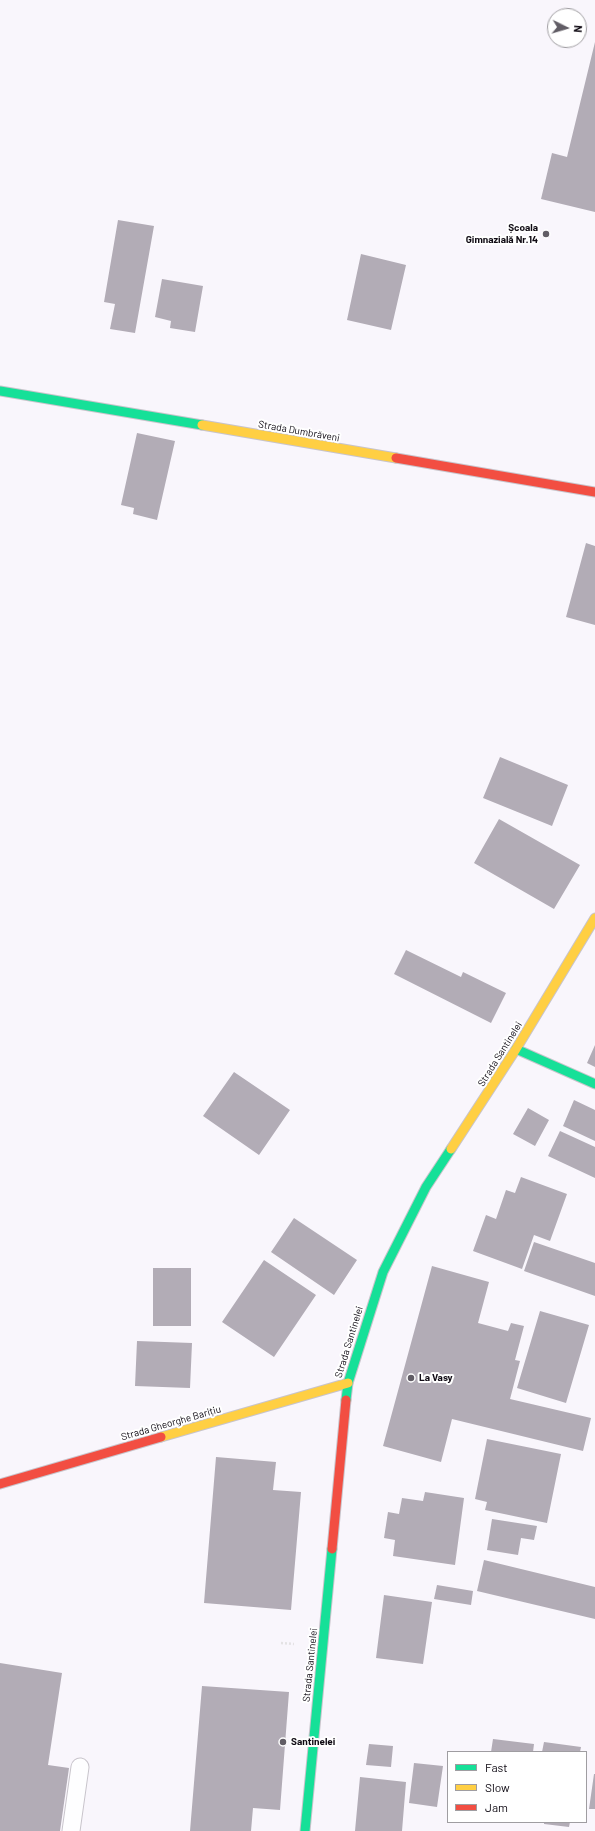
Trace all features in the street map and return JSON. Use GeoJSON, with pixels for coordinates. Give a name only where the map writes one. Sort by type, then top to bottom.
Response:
{"type":"FeatureCollection","features":[{"type":"Feature","properties":{"kind":"street","name":"Strada Dumbrăveni"},"geometry":{"type":"LineString","coordinates":[[0,391],[595,492]]}},
{"type":"Feature","properties":{"kind":"street","name":"Strada Santinelei"},"geometry":{"type":"LineString","coordinates":[[305,1831],[348,1383],[383,1272],[426,1187],[516,1049],[595,918]]}},
{"type":"Feature","properties":{"kind":"street"},"geometry":{"type":"LineString","coordinates":[[516,1049],[595,1084]]}},
{"type":"Feature","properties":{"kind":"street","name":"Strada Gheorghe Barițiu"},"geometry":{"type":"LineString","coordinates":[[0,1484],[348,1383]]}},
{"type":"Feature","properties":{"kind":"lane"},"geometry":{"type":"LineString","coordinates":[[70,1831],[80,1767]]}},
{"type":"Feature","properties":{"kind":"building"},"geometry":{"type":"Polygon","coordinates":[[[595,42],[595,212],[541,199],[552,153],[567,157],[595,42]]]}},
{"type":"Feature","properties":{"kind":"building"},"geometry":{"type":"Polygon","coordinates":[[[118,220],[154,226],[135,333],[110,329],[115,304],[104,302],[118,220]]]}},
{"type":"Feature","properties":{"kind":"building"},"geometry":{"type":"Polygon","coordinates":[[[361,254],[406,265],[391,330],[347,320],[361,254]]]}},
{"type":"Feature","properties":{"kind":"building"},"geometry":{"type":"Polygon","coordinates":[[[162,279],[203,286],[195,332],[170,328],[171,321],[155,317],[162,279]]]}},
{"type":"Feature","properties":{"kind":"building"},"geometry":{"type":"Polygon","coordinates":[[[137,433],[175,441],[157,520],[133,514],[134,508],[121,505],[137,433]]]}},
{"type":"Feature","properties":{"kind":"building"},"geometry":{"type":"Polygon","coordinates":[[[586,543],[595,546],[595,625],[566,617],[586,543]]]}},
{"type":"Feature","properties":{"kind":"building"},"geometry":{"type":"Polygon","coordinates":[[[500,757],[568,785],[552,826],[483,798],[500,757]]]}},
{"type":"Feature","properties":{"kind":"building"},"geometry":{"type":"Polygon","coordinates":[[[499,819],[580,865],[554,909],[474,863],[499,819]]]}},
{"type":"Feature","properties":{"kind":"building"},"geometry":{"type":"Polygon","coordinates":[[[406,950],[461,977],[463,972],[506,993],[491,1023],[394,974],[406,950]]]}},
{"type":"Feature","properties":{"kind":"building"},"geometry":{"type":"Polygon","coordinates":[[[595,1045],[595,1067],[587,1063],[595,1045]]]}},
{"type":"Feature","properties":{"kind":"building"},"geometry":{"type":"Polygon","coordinates":[[[234,1072],[290,1110],[259,1155],[203,1116],[234,1072]]]}},
{"type":"Feature","properties":{"kind":"building"},"geometry":{"type":"Polygon","coordinates":[[[574,1100],[595,1110],[595,1141],[563,1126],[574,1100]]]}},
{"type":"Feature","properties":{"kind":"building"},"geometry":{"type":"Polygon","coordinates":[[[528,1108],[549,1120],[535,1146],[513,1134],[528,1108]]]}},
{"type":"Feature","properties":{"kind":"building"},"geometry":{"type":"Polygon","coordinates":[[[560,1131],[595,1147],[595,1178],[548,1156],[560,1131]]]}},
{"type":"Feature","properties":{"kind":"building"},"geometry":{"type":"Polygon","coordinates":[[[521,1177],[567,1194],[550,1241],[534,1235],[522,1269],[473,1251],[486,1215],[496,1219],[506,1190],[515,1193],[521,1177]]]}},
{"type":"Feature","properties":{"kind":"building"},"geometry":{"type":"Polygon","coordinates":[[[294,1218],[357,1260],[334,1295],[271,1252],[294,1218]]]}},
{"type":"Feature","properties":{"kind":"building"},"geometry":{"type":"Polygon","coordinates":[[[534,1242],[595,1263],[595,1296],[524,1271],[534,1242]]]}},
{"type":"Feature","properties":{"kind":"building"},"geometry":{"type":"Polygon","coordinates":[[[264,1260],[316,1295],[274,1357],[222,1322],[264,1260]]]}},
{"type":"Feature","properties":{"kind":"building"},"geometry":{"type":"Polygon","coordinates":[[[432,1266],[489,1282],[478,1323],[508,1331],[511,1323],[524,1326],[515,1360],[520,1361],[510,1399],[591,1418],[583,1451],[452,1419],[441,1462],[383,1446],[432,1266]]]}},
{"type":"Feature","properties":{"kind":"building"},"geometry":{"type":"Polygon","coordinates":[[[153,1268],[191,1268],[191,1326],[153,1326],[153,1268]]]}},
{"type":"Feature","properties":{"kind":"building"},"geometry":{"type":"Polygon","coordinates":[[[540,1311],[589,1325],[566,1403],[517,1388],[540,1311]]]}},
{"type":"Feature","properties":{"kind":"building"},"geometry":{"type":"Polygon","coordinates":[[[137,1341],[192,1343],[190,1388],[135,1386],[137,1341]]]}},
{"type":"Feature","properties":{"kind":"building"},"geometry":{"type":"Polygon","coordinates":[[[487,1439],[561,1454],[547,1523],[485,1510],[487,1502],[475,1499],[487,1439]]]}},
{"type":"Feature","properties":{"kind":"building"},"geometry":{"type":"Polygon","coordinates":[[[216,1457],[276,1462],[273,1490],[301,1492],[291,1610],[204,1603],[216,1457]]]}},
{"type":"Feature","properties":{"kind":"building"},"geometry":{"type":"Polygon","coordinates":[[[425,1492],[464,1498],[455,1565],[393,1556],[395,1540],[384,1538],[388,1512],[399,1514],[402,1498],[423,1501],[425,1492]]]}},
{"type":"Feature","properties":{"kind":"building"},"geometry":{"type":"Polygon","coordinates":[[[492,1519],[537,1526],[534,1540],[521,1538],[518,1555],[487,1550],[492,1519]]]}},
{"type":"Feature","properties":{"kind":"building"},"geometry":{"type":"Polygon","coordinates":[[[484,1560],[595,1587],[595,1619],[477,1591],[484,1560]]]}},
{"type":"Feature","properties":{"kind":"building"},"geometry":{"type":"Polygon","coordinates":[[[437,1585],[473,1591],[471,1605],[434,1599],[437,1585]]]}},
{"type":"Feature","properties":{"kind":"building"},"geometry":{"type":"Polygon","coordinates":[[[384,1595],[432,1602],[423,1664],[376,1658],[384,1595]]]}},
{"type":"Feature","properties":{"kind":"building"},"geometry":{"type":"Polygon","coordinates":[[[0,1663],[62,1673],[48,1765],[69,1768],[60,1831],[0,1831],[0,1663]]]}},
{"type":"Feature","properties":{"kind":"building"},"geometry":{"type":"Polygon","coordinates":[[[202,1686],[289,1692],[280,1810],[253,1808],[251,1831],[190,1831],[202,1686]]]}},
{"type":"Feature","properties":{"kind":"building"},"geometry":{"type":"Polygon","coordinates":[[[493,1739],[534,1744],[533,1751],[491,1751],[493,1739]]]}},
{"type":"Feature","properties":{"kind":"building"},"geometry":{"type":"Polygon","coordinates":[[[544,1742],[581,1747],[580,1751],[542,1751],[544,1742]]]}},
{"type":"Feature","properties":{"kind":"building"},"geometry":{"type":"Polygon","coordinates":[[[369,1744],[393,1746],[391,1767],[366,1765],[369,1744]]]}},
{"type":"Feature","properties":{"kind":"building"},"geometry":{"type":"Polygon","coordinates":[[[414,1763],[443,1766],[437,1807],[409,1803],[414,1763]]]}},
{"type":"Feature","properties":{"kind":"building"},"geometry":{"type":"Polygon","coordinates":[[[594,1774],[595,1809],[589,1809],[594,1774]]]}},
{"type":"Feature","properties":{"kind":"building"},"geometry":{"type":"Polygon","coordinates":[[[360,1777],[406,1782],[402,1831],[355,1831],[360,1777]]]}},
{"type":"Feature","properties":{"kind":"building"},"geometry":{"type":"Polygon","coordinates":[[[544,1823],[570,1823],[569,1827],[544,1823]]]}},
{"type":"Feature","properties":{"kind":"traffic: fast"},"geometry":{"type":"LineString","coordinates":[[0,391],[202,425]]}},
{"type":"Feature","properties":{"kind":"traffic: fast"},"geometry":{"type":"LineString","coordinates":[[516,1049],[595,1084]]}},
{"type":"Feature","properties":{"kind":"traffic: fast"},"geometry":{"type":"LineString","coordinates":[[346,1400],[348,1383],[383,1272],[426,1187],[451,1149]]}},
{"type":"Feature","properties":{"kind":"traffic: fast"},"geometry":{"type":"LineString","coordinates":[[305,1831],[332,1549]]}},
{"type":"Feature","properties":{"kind":"traffic: slow"},"geometry":{"type":"LineString","coordinates":[[202,425],[396,458]]}},
{"type":"Feature","properties":{"kind":"traffic: slow"},"geometry":{"type":"LineString","coordinates":[[451,1149],[516,1049],[595,918]]}},
{"type":"Feature","properties":{"kind":"traffic: slow"},"geometry":{"type":"LineString","coordinates":[[161,1437],[348,1383]]}},
{"type":"Feature","properties":{"kind":"traffic: jam"},"geometry":{"type":"LineString","coordinates":[[396,458],[595,492]]}},
{"type":"Feature","properties":{"kind":"traffic: jam"},"geometry":{"type":"LineString","coordinates":[[332,1549],[346,1400]]}},
{"type":"Feature","properties":{"kind":"traffic: jam"},"geometry":{"type":"LineString","coordinates":[[0,1484],[161,1437]]}},
{"type":"Feature","properties":{"kind":"place","name":"Școala Gimnazială Nr.14"},"geometry":{"type":"Point","coordinates":[546,234]}},
{"type":"Feature","properties":{"kind":"place","name":"La Vasy"},"geometry":{"type":"Point","coordinates":[411,1378]}},
{"type":"Feature","properties":{"kind":"place","name":"Santinelei"},"geometry":{"type":"Point","coordinates":[283,1742]}}]}
